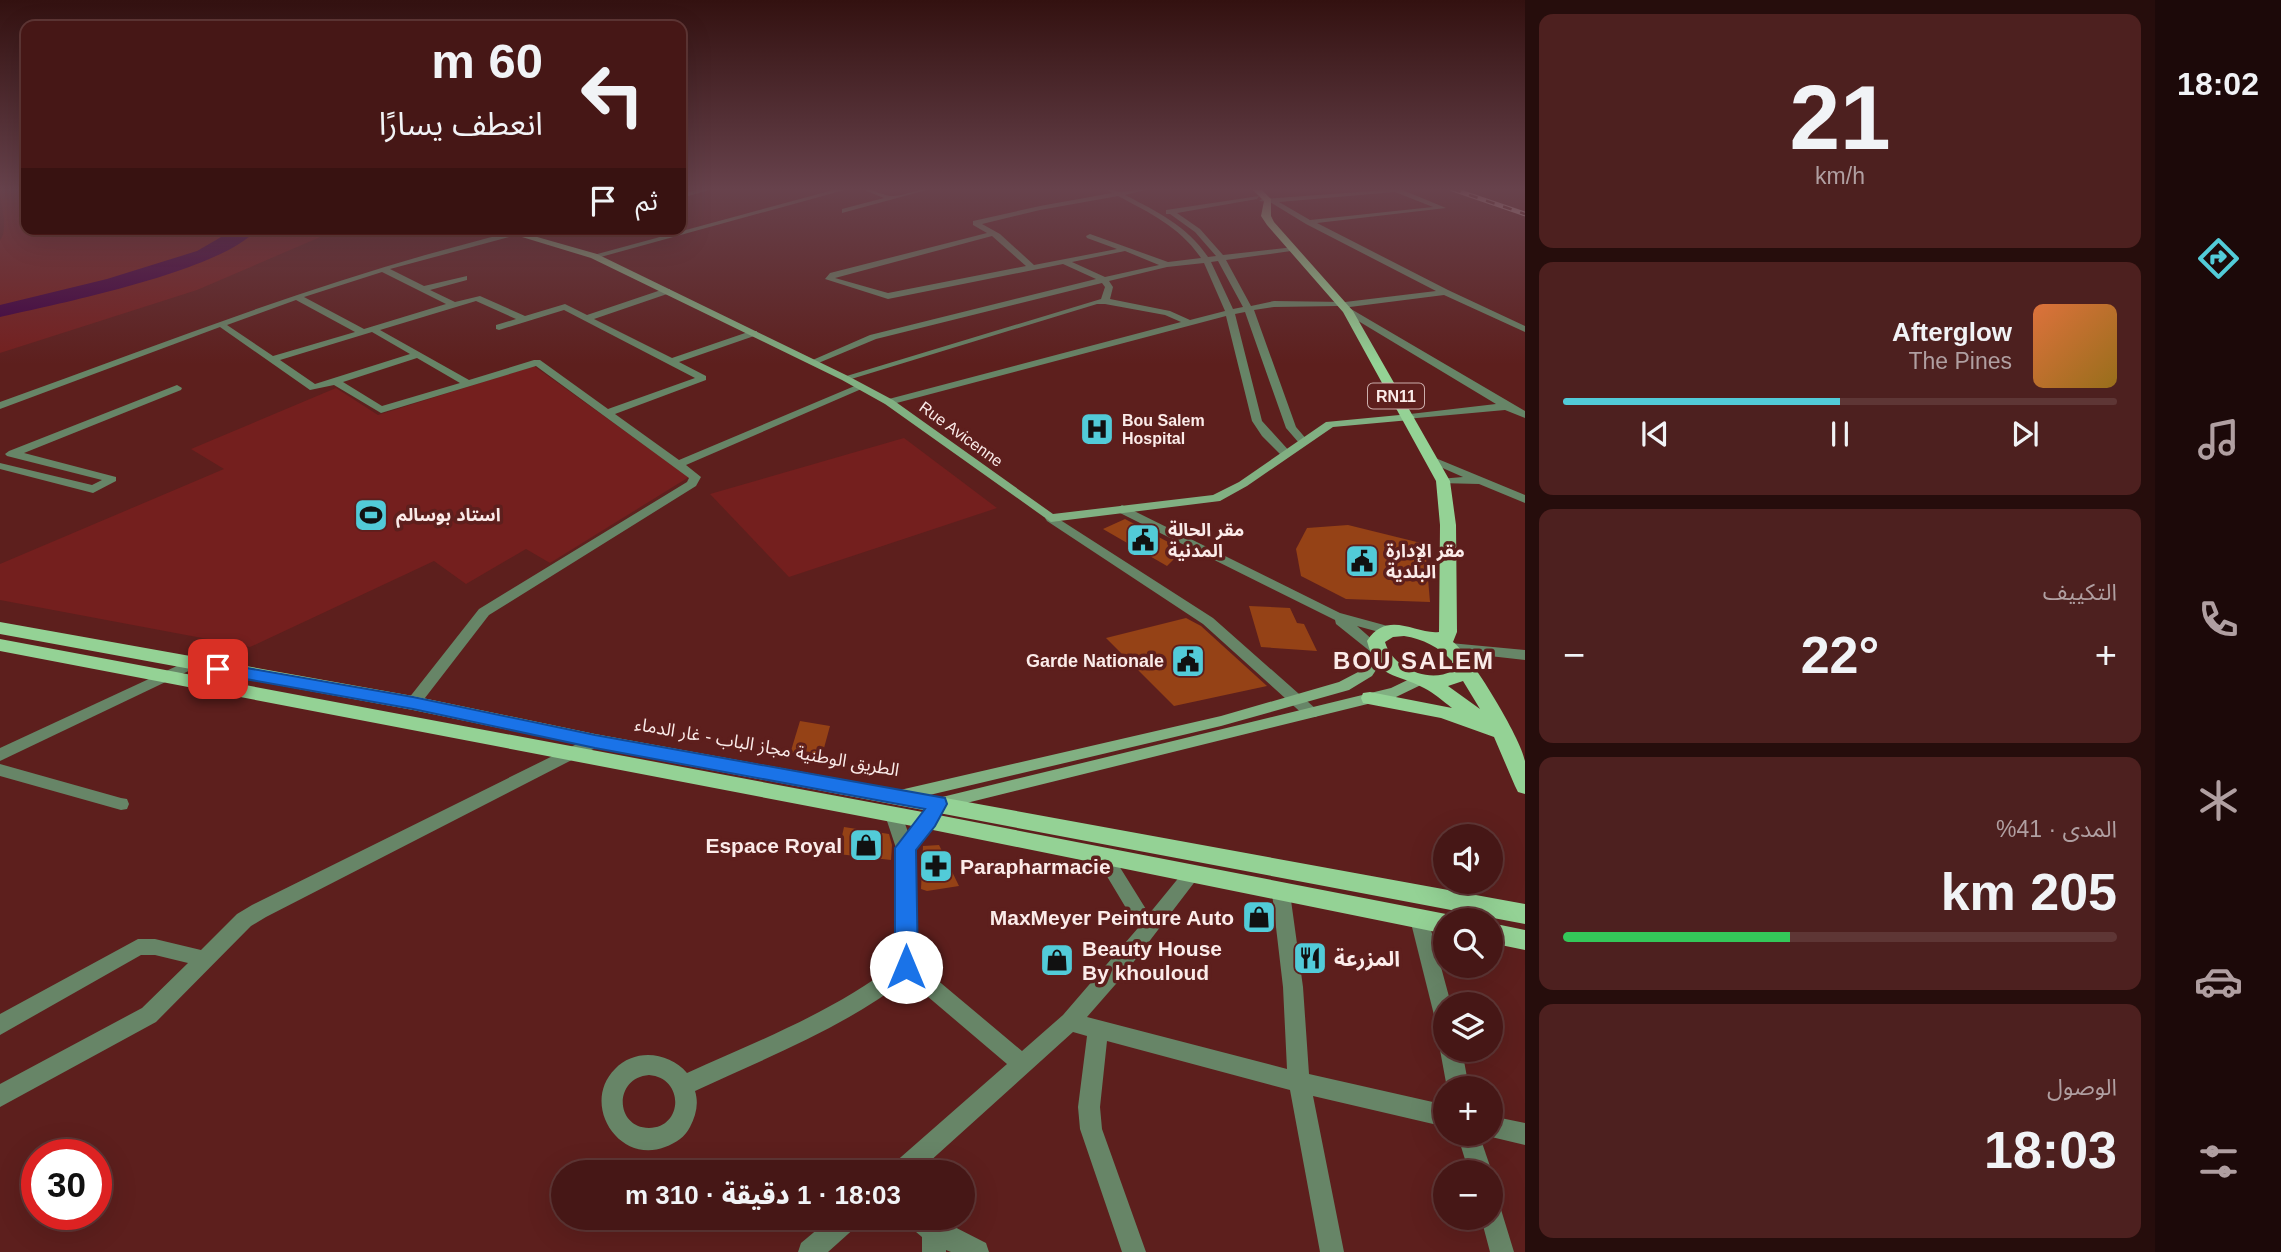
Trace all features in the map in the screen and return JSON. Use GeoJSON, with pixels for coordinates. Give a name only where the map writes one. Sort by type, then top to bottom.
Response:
{"type":"FeatureCollection","features":[{"type":"Feature","properties":{"kind":"main road","name":"RN11"},"geometry":{"type":"LineString","coordinates":[[1291,249],[1344,306],[1388,385],[1410,417],[1443,481],[1448,525],[1447,618],[1454,655]]}},
{"type":"Feature","properties":{"kind":"main road"},"geometry":{"type":"LineString","coordinates":[[1420,633],[1447,618]]}},
{"type":"Feature","properties":{"kind":"main road","name":"الطريق الوطنية مجاز الباب - غار الدماء"},"geometry":{"type":"LineString","coordinates":[[0,628],[192,664],[262,685]]}},
{"type":"Feature","properties":{"kind":"main road"},"geometry":{"type":"LineString","coordinates":[[1509,742],[1424,680],[1403,673],[1378,652],[1376,641],[1390,631],[1420,633],[1454,655],[1490,707],[1509,742],[1525,786]]}},
{"type":"Feature","properties":{"kind":"main road","name":"الطريق الوطنية مجاز الباب - غار الدماء"},"geometry":{"type":"LineString","coordinates":[[0,645],[170,676],[262,685],[339,700],[569,755],[897,806],[1525,914]]}},
{"type":"Feature","properties":{"kind":"main road"},"geometry":{"type":"LineString","coordinates":[[1424,680],[1456,678],[1454,655]]}},
{"type":"Feature","properties":{"kind":"main road"},"geometry":{"type":"LineString","coordinates":[[1370,698],[1444,712],[1509,742]]}},
{"type":"Feature","properties":{"kind":"main road","name":"الطريق الوطنية مجاز الباب - غار الدماء"},"geometry":{"type":"LineString","coordinates":[[339,700],[413,703],[897,806]]}},
{"type":"Feature","properties":{"kind":"main road","name":"الطريق الوطنية مجاز الباب - غار الدماء"},"geometry":{"type":"LineString","coordinates":[[933,812],[1105,858],[1433,922]]}},
{"type":"Feature","properties":{"kind":"main road"},"geometry":{"type":"LineString","coordinates":[[1503,935],[1525,940]]}},
{"type":"Feature","properties":{"kind":"street"},"geometry":{"type":"LineString","coordinates":[[0,405],[219,323],[453,247]]}},
{"type":"Feature","properties":{"kind":"street","name":"Rue Avicenne"},"geometry":{"type":"LineString","coordinates":[[565,247],[594,256],[813,362],[889,402],[1051,518]]}},
{"type":"Feature","properties":{"kind":"street"},"geometry":{"type":"LineString","coordinates":[[594,256],[626,247]]}},
{"type":"Feature","properties":{"kind":"street"},"geometry":{"type":"LineString","coordinates":[[941,247],[833,275],[829,279],[879,295],[897,295],[1126,249]]}},
{"type":"Feature","properties":{"kind":"street"},"geometry":{"type":"LineString","coordinates":[[1009,247],[1032,267]]}},
{"type":"Feature","properties":{"kind":"street"},"geometry":{"type":"LineString","coordinates":[[1122,247],[1167,265]]}},
{"type":"Feature","properties":{"kind":"street"},"geometry":{"type":"LineString","coordinates":[[1198,247],[1230,312],[1257,421],[1286,454]]}},
{"type":"Feature","properties":{"kind":"street"},"geometry":{"type":"LineString","coordinates":[[1213,247],[1248,309],[1291,428],[1303,441]]}},
{"type":"Feature","properties":{"kind":"street"},"geometry":{"type":"LineString","coordinates":[[1358,247],[1525,329]]}},
{"type":"Feature","properties":{"kind":"street"},"geometry":{"type":"LineString","coordinates":[[813,362],[856,343],[894,331],[1167,265],[1291,249]]}},
{"type":"Feature","properties":{"kind":"street"},"geometry":{"type":"LineString","coordinates":[[1064,261],[1104,280],[1109,287],[1105,301]]}},
{"type":"Feature","properties":{"kind":"street"},"geometry":{"type":"LineString","coordinates":[[383,269],[454,305]]}},
{"type":"Feature","properties":{"kind":"street"},"geometry":{"type":"LineString","coordinates":[[423,289],[464,278]]}},
{"type":"Feature","properties":{"kind":"street"},"geometry":{"type":"LineString","coordinates":[[590,317],[667,291]]}},
{"type":"Feature","properties":{"kind":"street"},"geometry":{"type":"LineString","coordinates":[[889,402],[1230,312],[1275,304],[1344,306],[1445,292]]}},
{"type":"Feature","properties":{"kind":"street"},"geometry":{"type":"LineString","coordinates":[[297,297],[420,354],[468,383]]}},
{"type":"Feature","properties":{"kind":"street"},"geometry":{"type":"LineString","coordinates":[[270,360],[479,298],[523,319]]}},
{"type":"Feature","properties":{"kind":"street"},"geometry":{"type":"LineString","coordinates":[[845,378],[1105,301],[1167,313],[1190,323]]}},
{"type":"Feature","properties":{"kind":"street"},"geometry":{"type":"LineString","coordinates":[[1344,306],[1525,415]]}},
{"type":"Feature","properties":{"kind":"street"},"geometry":{"type":"LineString","coordinates":[[499,327],[565,307],[590,317],[701,376],[702,379],[607,413]]}},
{"type":"Feature","properties":{"kind":"street"},"geometry":{"type":"LineString","coordinates":[[219,323],[314,388],[338,383],[420,354]]}},
{"type":"Feature","properties":{"kind":"street"},"geometry":{"type":"LineString","coordinates":[[673,361],[754,333]]}},
{"type":"Feature","properties":{"kind":"street"},"geometry":{"type":"LineString","coordinates":[[338,383],[378,410],[537,362],[695,477],[692,484],[484,612],[413,703]]}},
{"type":"Feature","properties":{"kind":"street"},"geometry":{"type":"LineString","coordinates":[[678,464],[861,387]]}},
{"type":"Feature","properties":{"kind":"street"},"geometry":{"type":"LineString","coordinates":[[0,459],[177,388]]}},
{"type":"Feature","properties":{"kind":"street"},"geometry":{"type":"LineString","coordinates":[[1051,518],[1216,498],[1243,484],[1330,424],[1525,404]]}},
{"type":"Feature","properties":{"kind":"street"},"geometry":{"type":"LineString","coordinates":[[0,466],[93,489],[112,480],[13,453]]}},
{"type":"Feature","properties":{"kind":"street"},"geometry":{"type":"LineString","coordinates":[[1433,460],[1525,499]]}},
{"type":"Feature","properties":{"kind":"street"},"geometry":{"type":"LineString","coordinates":[[1443,481],[1485,480]]}},
{"type":"Feature","properties":{"kind":"street"},"geometry":{"type":"LineString","coordinates":[[1122,509],[1335,616],[1390,631]]}},
{"type":"Feature","properties":{"kind":"street"},"geometry":{"type":"LineString","coordinates":[[1051,518],[1208,621],[1311,713]]}},
{"type":"Feature","properties":{"kind":"street"},"geometry":{"type":"LineString","coordinates":[[1022,1064],[906,967],[905,848],[897,806],[1221,721],[1356,681],[1367,673],[1378,652],[1335,616]]}},
{"type":"Feature","properties":{"kind":"street"},"geometry":{"type":"LineString","coordinates":[[1454,655],[1525,655]]}},
{"type":"Feature","properties":{"kind":"street"},"geometry":{"type":"LineString","coordinates":[[0,755],[192,664]]}},
{"type":"Feature","properties":{"kind":"street"},"geometry":{"type":"LineString","coordinates":[[905,848],[933,812],[1370,698],[1424,680]]}},
{"type":"Feature","properties":{"kind":"street"},"geometry":{"type":"LineString","coordinates":[[0,1096],[149,1015],[244,920],[259,911],[595,741]]}},
{"type":"Feature","properties":{"kind":"street"},"geometry":{"type":"LineString","coordinates":[[0,770],[121,804]]}},
{"type":"Feature","properties":{"kind":"street"},"geometry":{"type":"LineString","coordinates":[[1105,858],[1148,928]]}},
{"type":"Feature","properties":{"kind":"street"},"geometry":{"type":"LineString","coordinates":[[914,1160],[1070,1022],[1191,875]]}},
{"type":"Feature","properties":{"kind":"street"},"geometry":{"type":"LineString","coordinates":[[1281,893],[1293,987],[1299,1082],[1332,1252]]}},
{"type":"Feature","properties":{"kind":"street"},"geometry":{"type":"LineString","coordinates":[[1419,919],[1438,992]]}},
{"type":"Feature","properties":{"kind":"street"},"geometry":{"type":"LineString","coordinates":[[0,1025],[138,947],[155,947],[205,959]]}},
{"type":"Feature","properties":{"kind":"street"},"geometry":{"type":"LineString","coordinates":[[684,1085],[833,1015],[878,991],[906,967]]}},
{"type":"Feature","properties":{"kind":"street"},"geometry":{"type":"LineString","coordinates":[[1070,1022],[1299,1082],[1433,1113]]}},
{"type":"Feature","properties":{"kind":"street"},"geometry":{"type":"LineString","coordinates":[[1098,1029],[1089,1107],[1091,1129],[1134,1252]]}},
{"type":"Feature","properties":{"kind":"street"},"geometry":{"type":"LineString","coordinates":[[1503,1129],[1525,1134]]}},
{"type":"Feature","properties":{"kind":"street"},"geometry":{"type":"LineString","coordinates":[[810,1252],[835,1230]]}},
{"type":"Feature","properties":{"kind":"street"},"geometry":{"type":"LineString","coordinates":[[1496,1230],[1502,1252]]}},
{"type":"Feature","properties":{"kind":"street"},"geometry":{"type":"LineString","coordinates":[[928,1234],[977,1252]]}},
{"type":"Feature","properties":{"kind":"shaded area"},"geometry":{"type":"Polygon","coordinates":[[[0,247],[296,247],[197,290],[0,353],[0,247]]]}},
{"type":"Feature","properties":{"kind":"shaded area","name":"استاد بوسالم"},"geometry":{"type":"Polygon","coordinates":[[[534,366],[689,477],[550,563],[526,549],[466,584],[434,561],[250,647],[0,600],[0,564],[224,469],[191,449],[336,388],[378,415],[534,366]]]}},
{"type":"Feature","properties":{"kind":"shaded area"},"geometry":{"type":"Polygon","coordinates":[[[904,438],[997,508],[789,577],[710,494],[904,438]]]}},
{"type":"Feature","properties":{"kind":"building","name":"مقر الحالة المدنية"},"geometry":{"type":"Polygon","coordinates":[[[1125,519],[1183,550],[1167,566],[1103,529],[1125,519]]]}},
{"type":"Feature","properties":{"kind":"building","name":"مقر الإدارة البلدية"},"geometry":{"type":"Polygon","coordinates":[[[1348,525],[1425,544],[1430,602],[1346,599],[1301,576],[1296,549],[1307,528],[1348,525]]]}},
{"type":"Feature","properties":{"kind":"building"},"geometry":{"type":"Polygon","coordinates":[[[1249,606],[1290,608],[1297,623],[1304,624],[1317,651],[1261,647],[1249,606]]]}},
{"type":"Feature","properties":{"kind":"building","name":"Garde Nationale"},"geometry":{"type":"Polygon","coordinates":[[[1186,618],[1201,626],[1267,686],[1174,706],[1106,638],[1186,618]]]}},
{"type":"Feature","properties":{"kind":"building"},"geometry":{"type":"Polygon","coordinates":[[[800,721],[830,726],[821,759],[790,754],[800,721]]]}},
{"type":"Feature","properties":{"kind":"building","name":"Espace Royal"},"geometry":{"type":"Polygon","coordinates":[[[844,827],[889,834],[892,845],[891,860],[838,854],[844,827]]]}},
{"type":"Feature","properties":{"kind":"building","name":"Parapharmacie"},"geometry":{"type":"Polygon","coordinates":[[[939,845],[959,886],[927,891],[921,889],[923,846],[939,845]]]}},
{"type":"Feature","properties":{"kind":"waterway"},"geometry":{"type":"LineString","coordinates":[[0,311],[113,284],[204,255],[217,247]]}},
{"type":"Feature","properties":{"kind":"place","name":"Bou Salem Hospital"},"geometry":{"type":"Point","coordinates":[1097,429]}},
{"type":"Feature","properties":{"kind":"place","name":"استاد بوسالم"},"geometry":{"type":"Point","coordinates":[371,515]}},
{"type":"Feature","properties":{"kind":"place","name":"مقر الحالة المدنية"},"geometry":{"type":"Point","coordinates":[1143,540]}},
{"type":"Feature","properties":{"kind":"place","name":"مقر الإدارة البلدية"},"geometry":{"type":"Point","coordinates":[1362,561]}},
{"type":"Feature","properties":{"kind":"place","name":"Garde Nationale"},"geometry":{"type":"Point","coordinates":[1188,661]}},
{"type":"Feature","properties":{"kind":"place","name":"Espace Royal"},"geometry":{"type":"Point","coordinates":[866,845]}},
{"type":"Feature","properties":{"kind":"place","name":"Parapharmacie"},"geometry":{"type":"Point","coordinates":[936,866]}},
{"type":"Feature","properties":{"kind":"place","name":"MaxMeyer Peinture Auto"},"geometry":{"type":"Point","coordinates":[1259,917]}},
{"type":"Feature","properties":{"kind":"place","name":"المزرعة"},"geometry":{"type":"Point","coordinates":[1310,958]}},
{"type":"Feature","properties":{"kind":"place","name":"Beauty House By khouloud"},"geometry":{"type":"Point","coordinates":[1057,960]}},
{"type":"Feature","properties":{"kind":"district","name":"BOU SALEM"},"geometry":{"type":"Point","coordinates":[1414,660]}},
{"type":"Feature","properties":{"kind":"route"},"geometry":{"type":"LineString","coordinates":[[218,669],[413,703],[595,741],[938,804],[928,821],[905,848],[906,967]]}}]}
